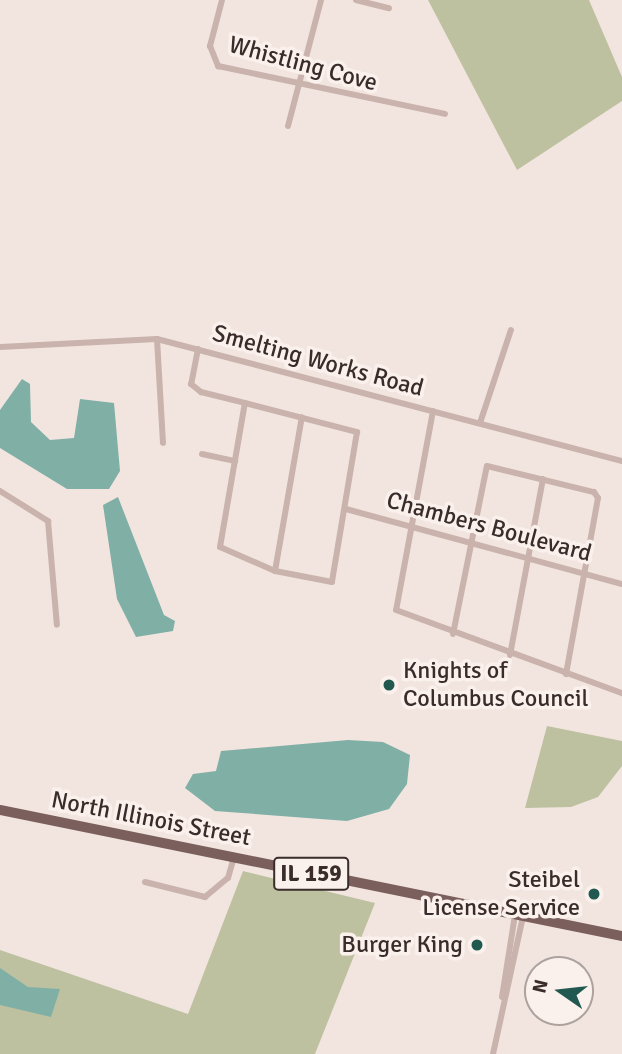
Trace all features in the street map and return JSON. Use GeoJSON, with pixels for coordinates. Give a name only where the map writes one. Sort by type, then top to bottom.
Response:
{"type":"FeatureCollection","features":[{"type":"Feature","properties":{"kind":"main road","name":"North Illinois Street"},"geometry":{"type":"LineString","coordinates":[[0,810],[622,936]]}},
{"type":"Feature","properties":{"kind":"street","name":"Whistling Cove"},"geometry":{"type":"LineString","coordinates":[[222,0],[210,46],[218,66],[298,86],[445,114]]}},
{"type":"Feature","properties":{"kind":"street"},"geometry":{"type":"LineString","coordinates":[[288,126],[320,0]]}},
{"type":"Feature","properties":{"kind":"street"},"geometry":{"type":"LineString","coordinates":[[356,0],[388,8]]}},
{"type":"Feature","properties":{"kind":"street"},"geometry":{"type":"LineString","coordinates":[[481,423],[511,330]]}},
{"type":"Feature","properties":{"kind":"street"},"geometry":{"type":"LineString","coordinates":[[157,339],[163,443]]}},
{"type":"Feature","properties":{"kind":"street","name":"Smelting Works Road"},"geometry":{"type":"LineString","coordinates":[[0,347],[157,339],[622,461]]}},
{"type":"Feature","properties":{"kind":"street"},"geometry":{"type":"LineString","coordinates":[[198,349],[195,389],[357,432],[334,578],[324,585],[275,571],[220,547],[245,403]]}},
{"type":"Feature","properties":{"kind":"street"},"geometry":{"type":"LineString","coordinates":[[433,411],[396,610],[510,655],[622,693]]}},
{"type":"Feature","properties":{"kind":"street"},"geometry":{"type":"LineString","coordinates":[[275,571],[302,417]]}},
{"type":"Feature","properties":{"kind":"street"},"geometry":{"type":"LineString","coordinates":[[202,454],[235,461]]}},
{"type":"Feature","properties":{"kind":"street"},"geometry":{"type":"LineString","coordinates":[[453,634],[486,466],[594,492],[598,498],[566,674]]}},
{"type":"Feature","properties":{"kind":"street"},"geometry":{"type":"LineString","coordinates":[[510,655],[543,479]]}},
{"type":"Feature","properties":{"kind":"street"},"geometry":{"type":"LineString","coordinates":[[0,491],[48,521],[57,625]]}},
{"type":"Feature","properties":{"kind":"street","name":"Chambers Boulevard"},"geometry":{"type":"LineString","coordinates":[[346,509],[586,572],[622,584]]}},
{"type":"Feature","properties":{"kind":"street"},"geometry":{"type":"LineString","coordinates":[[145,882],[205,897],[228,878],[234,858]]}},
{"type":"Feature","properties":{"kind":"street"},"geometry":{"type":"LineString","coordinates":[[493,1054],[519,916]]}},
{"type":"Feature","properties":{"kind":"green space"},"geometry":{"type":"Polygon","coordinates":[[[428,0],[589,0],[622,77],[622,101],[517,170],[428,0]]]}},
{"type":"Feature","properties":{"kind":"green space"},"geometry":{"type":"Polygon","coordinates":[[[547,726],[622,741],[622,766],[598,797],[571,807],[525,808],[547,726]]]}},
{"type":"Feature","properties":{"kind":"green space"},"geometry":{"type":"Polygon","coordinates":[[[243,871],[375,903],[315,1054],[0,1054],[0,950],[188,1014],[243,871]]]}},
{"type":"Feature","properties":{"kind":"water"},"geometry":{"type":"Polygon","coordinates":[[[22,379],[30,384],[31,422],[50,440],[74,438],[80,399],[114,403],[120,471],[109,489],[67,489],[0,448],[0,410],[22,379]]]}},
{"type":"Feature","properties":{"kind":"water"},"geometry":{"type":"Polygon","coordinates":[[[118,497],[164,615],[175,621],[173,631],[136,637],[117,599],[103,505],[118,497]]]}},
{"type":"Feature","properties":{"kind":"water"},"geometry":{"type":"Polygon","coordinates":[[[348,740],[383,742],[410,755],[407,784],[389,809],[347,821],[215,811],[185,788],[193,774],[216,771],[221,751],[348,740]]]}},
{"type":"Feature","properties":{"kind":"water"},"geometry":{"type":"Polygon","coordinates":[[[0,968],[28,987],[60,989],[51,1017],[0,1005],[0,968]]]}},
{"type":"Feature","properties":{"kind":"place","name":"Knights of Columbus Council"},"geometry":{"type":"Point","coordinates":[389,685]}},
{"type":"Feature","properties":{"kind":"place","name":"Steibel License Service"},"geometry":{"type":"Point","coordinates":[594,894]}},
{"type":"Feature","properties":{"kind":"place","name":"Burger King"},"geometry":{"type":"Point","coordinates":[477,945]}}]}
